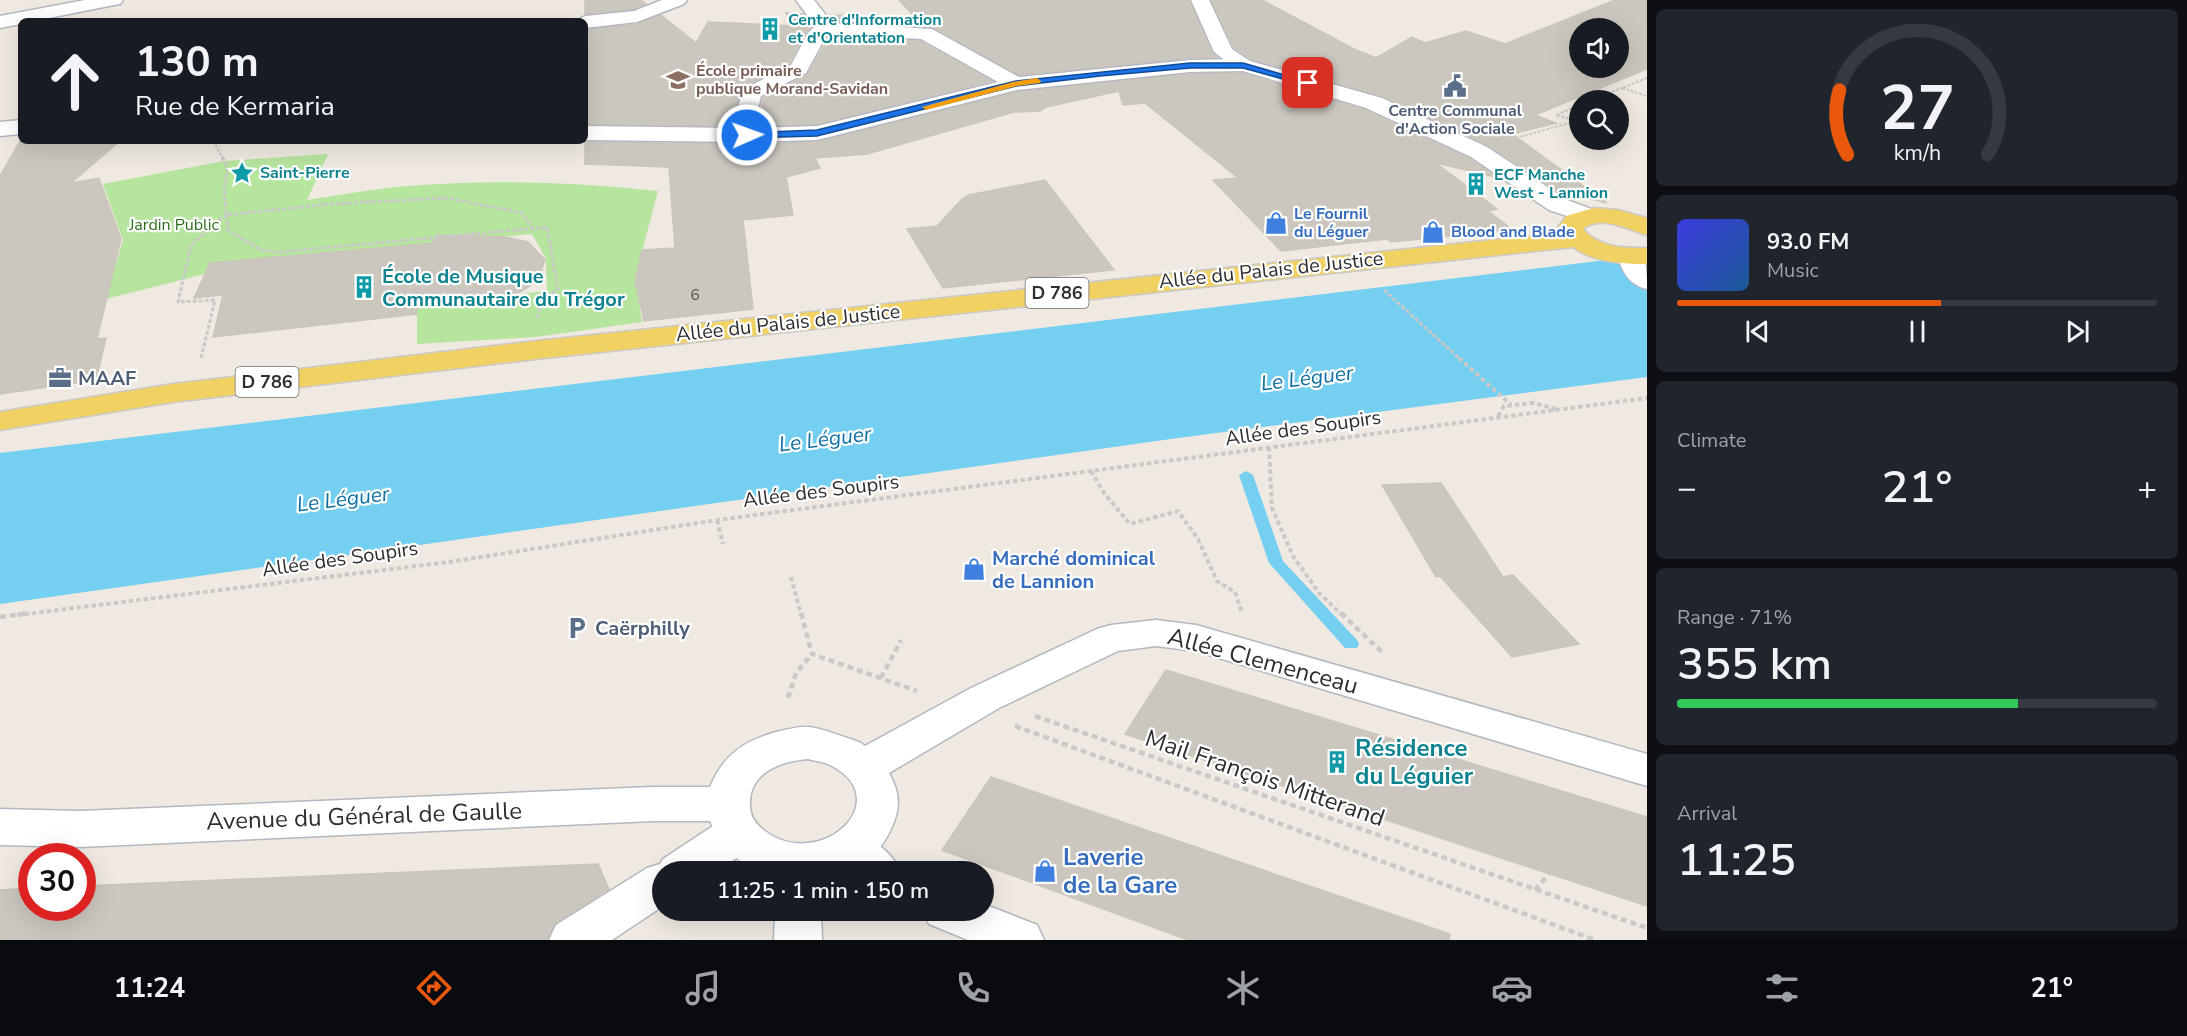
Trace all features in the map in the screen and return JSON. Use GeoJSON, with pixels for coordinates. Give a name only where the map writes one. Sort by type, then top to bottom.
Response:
{"type":"FeatureCollection","features":[{"type":"Feature","properties":{"kind":"main road","name":"Allée du Palais de Justice"},"geometry":{"type":"LineString","coordinates":[[0,421],[173,393],[1583,228],[1613,217],[1645,224]]}},
{"type":"Feature","properties":{"kind":"main road"},"geometry":{"type":"LineString","coordinates":[[1583,228],[1598,250],[1640,266]]}},
{"type":"Feature","properties":{"kind":"street"},"geometry":{"type":"LineString","coordinates":[[44,17],[114,0]]}},
{"type":"Feature","properties":{"kind":"street"},"geometry":{"type":"LineString","coordinates":[[588,22],[637,16],[678,0]]}},
{"type":"Feature","properties":{"kind":"street"},"geometry":{"type":"LineString","coordinates":[[805,0],[826,28]]}},
{"type":"Feature","properties":{"kind":"street"},"geometry":{"type":"LineString","coordinates":[[1200,0],[1224,52],[1243,65]]}},
{"type":"Feature","properties":{"kind":"street"},"geometry":{"type":"LineString","coordinates":[[0,22],[18,20]]}},
{"type":"Feature","properties":{"kind":"street"},"geometry":{"type":"LineString","coordinates":[[747,135],[745,118],[752,93],[799,69],[818,33],[826,28],[925,33],[1016,84]]}},
{"type":"Feature","properties":{"kind":"street"},"geometry":{"type":"LineString","coordinates":[[588,133],[747,135],[817,133],[1016,84],[1179,66],[1243,65],[1374,103],[1472,148],[1558,205],[1583,228]]}},
{"type":"Feature","properties":{"kind":"street"},"geometry":{"type":"LineString","coordinates":[[0,129],[18,127]]}},
{"type":"Feature","properties":{"kind":"street","name":"Allée Clemenceau"},"geometry":{"type":"LineString","coordinates":[[864,767],[961,701],[1111,638],[1156,633],[1196,638],[1647,770]]}},
{"type":"Feature","properties":{"kind":"street"},"geometry":{"type":"LineString","coordinates":[[781,861],[753,848],[733,819],[731,788],[738,773],[751,760],[785,744],[808,743],[829,746],[849,754],[864,767],[875,782],[879,800],[876,818],[866,834],[864,860],[818,861]]}},
{"type":"Feature","properties":{"kind":"street","name":"Avenue du Général de Gaulle"},"geometry":{"type":"LineString","coordinates":[[0,827],[80,829],[653,804],[733,819]]}},
{"type":"Feature","properties":{"kind":"street"},"geometry":{"type":"LineString","coordinates":[[690,861],[733,819]]}},
{"type":"Feature","properties":{"kind":"street"},"geometry":{"type":"LineString","coordinates":[[573,940],[652,889]]}},
{"type":"Feature","properties":{"kind":"street"},"geometry":{"type":"LineString","coordinates":[[798,921],[798,940]]}},
{"type":"Feature","properties":{"kind":"street"},"geometry":{"type":"LineString","coordinates":[[973,921],[1020,940]]}},
{"type":"Feature","properties":{"kind":"path"},"geometry":{"type":"LineString","coordinates":[[1617,90],[1647,78]]}},
{"type":"Feature","properties":{"kind":"path"},"geometry":{"type":"LineString","coordinates":[[1622,88],[1647,96]]}},
{"type":"Feature","properties":{"kind":"path"},"geometry":{"type":"LineString","coordinates":[[1569,110],[1556,115],[1569,119]]}},
{"type":"Feature","properties":{"kind":"path"},"geometry":{"type":"LineString","coordinates":[[1472,148],[1569,124]]}},
{"type":"Feature","properties":{"kind":"path"},"geometry":{"type":"LineString","coordinates":[[215,144],[228,166],[224,189],[228,230],[261,250],[279,252],[547,227],[558,289],[540,302],[537,325]]}},
{"type":"Feature","properties":{"kind":"path"},"geometry":{"type":"LineString","coordinates":[[200,364],[215,300],[178,302],[191,245],[225,215],[331,204],[447,198],[522,213],[532,228]]}},
{"type":"Feature","properties":{"kind":"path"},"geometry":{"type":"LineString","coordinates":[[1379,285],[1511,405]]}},
{"type":"Feature","properties":{"kind":"path","name":"Allée des Soupirs"},"geometry":{"type":"LineString","coordinates":[[0,617],[627,536],[717,520],[1647,398]]}},
{"type":"Feature","properties":{"kind":"path"},"geometry":{"type":"LineString","coordinates":[[1498,417],[1504,406],[1511,405],[1533,403],[1560,410]]}},
{"type":"Feature","properties":{"kind":"path"},"geometry":{"type":"LineString","coordinates":[[1269,447],[1272,508],[1293,556],[1319,593],[1388,658]]}},
{"type":"Feature","properties":{"kind":"path"},"geometry":{"type":"LineString","coordinates":[[1091,471],[1104,493],[1130,524],[1178,511],[1198,539],[1217,580],[1235,592],[1258,656]]}},
{"type":"Feature","properties":{"kind":"path"},"geometry":{"type":"LineString","coordinates":[[717,520],[723,544]]}},
{"type":"Feature","properties":{"kind":"path"},"geometry":{"type":"LineString","coordinates":[[791,577],[812,654]]}},
{"type":"Feature","properties":{"kind":"path"},"geometry":{"type":"LineString","coordinates":[[881,678],[901,640]]}},
{"type":"Feature","properties":{"kind":"path"},"geometry":{"type":"LineString","coordinates":[[812,654],[881,678],[961,701],[1595,940]]}},
{"type":"Feature","properties":{"kind":"path"},"geometry":{"type":"LineString","coordinates":[[788,698],[796,673],[812,654]]}},
{"type":"Feature","properties":{"kind":"path","name":"Mail François Mitterand"},"geometry":{"type":"LineString","coordinates":[[961,701],[1647,928]]}},
{"type":"Feature","properties":{"kind":"path"},"geometry":{"type":"LineString","coordinates":[[1534,890],[1549,874]]}},
{"type":"Feature","properties":{"kind":"green space","name":"Jardin Public"},"geometry":{"type":"Polygon","coordinates":[[[328,154],[307,200],[394,187],[501,182],[595,185],[658,191],[635,278],[642,322],[536,337],[417,344],[417,305],[547,291],[546,259],[532,234],[210,263],[205,274],[106,299],[123,240],[103,184],[224,161],[328,154]]]}},
{"type":"Feature","properties":{"kind":"water","name":"Le Léguer"},"geometry":{"type":"Polygon","coordinates":[[[1615,259],[1647,261],[1647,377],[1178,438],[0,604],[0,453],[1615,259]]]}},
{"type":"Feature","properties":{"kind":"building"},"geometry":{"type":"Polygon","coordinates":[[[585,0],[641,0],[646,4],[633,9],[585,14],[585,0]]]}},
{"type":"Feature","properties":{"kind":"building"},"geometry":{"type":"Polygon","coordinates":[[[899,0],[1189,0],[1212,53],[1217,57],[1019,75],[933,27],[833,21],[828,15],[915,17],[899,0]]]}},
{"type":"Feature","properties":{"kind":"building"},"geometry":{"type":"Polygon","coordinates":[[[1211,0],[1262,0],[1356,50],[1376,58],[1412,37],[1425,43],[1466,31],[1505,44],[1569,18],[1569,78],[1625,78],[1596,90],[1569,90],[1569,101],[1535,115],[1556,123],[1512,134],[1607,203],[1558,191],[1488,145],[1383,96],[1251,59],[1234,47],[1211,0]]]}},
{"type":"Feature","properties":{"kind":"building"},"geometry":{"type":"Polygon","coordinates":[[[1615,0],[1647,0],[1647,69],[1629,76],[1629,18],[1570,18],[1615,0]]]}},
{"type":"Feature","properties":{"kind":"building","name":"École primaire publique Morand-Savidan"},"geometry":{"type":"Polygon","coordinates":[[[786,13],[803,14],[812,26],[806,32],[789,63],[742,88],[732,117],[733,126],[588,124],[588,30],[637,24],[661,15],[696,43],[708,22],[795,26],[786,13]]]}},
{"type":"Feature","properties":{"kind":"building"},"geometry":{"type":"Polygon","coordinates":[[[830,36],[920,41],[992,81],[817,124],[759,126],[763,98],[807,75],[830,36]]]}},
{"type":"Feature","properties":{"kind":"building"},"geometry":{"type":"Polygon","coordinates":[[[1242,73],[1365,110],[1470,159],[1496,177],[1436,163],[1497,209],[1488,211],[1513,230],[1391,242],[1387,239],[1281,251],[1213,180],[1238,178],[1145,103],[1123,105],[1119,91],[1046,107],[1040,111],[1014,112],[867,154],[815,158],[820,168],[786,177],[793,215],[743,220],[753,309],[644,321],[635,281],[642,250],[675,248],[669,167],[585,164],[585,144],[588,142],[747,144],[817,142],[1017,92],[1190,74],[1242,73]]]}},
{"type":"Feature","properties":{"kind":"building"},"geometry":{"type":"Polygon","coordinates":[[[18,144],[116,144],[71,183],[99,178],[121,239],[97,339],[106,338],[96,380],[0,394],[0,176],[18,144]]]}},
{"type":"Feature","properties":{"kind":"building"},"geometry":{"type":"Polygon","coordinates":[[[1045,180],[1114,270],[943,288],[907,229],[937,226],[962,199],[969,195],[1045,180]]]}},
{"type":"Feature","properties":{"kind":"building","name":"École de Musique Communautaire du Trégor"},"geometry":{"type":"Polygon","coordinates":[[[436,235],[506,237],[528,242],[545,260],[538,281],[518,293],[417,305],[417,314],[213,337],[223,295],[194,298],[210,263],[433,243],[436,235]]]}},
{"type":"Feature","properties":{"kind":"building"},"geometry":{"type":"Polygon","coordinates":[[[1441,483],[1503,577],[1513,575],[1579,644],[1512,657],[1440,576],[1436,577],[1382,485],[1441,483]]]}},
{"type":"Feature","properties":{"kind":"building","name":"Résidence du Léguier"},"geometry":{"type":"Polygon","coordinates":[[[1166,670],[1647,817],[1647,906],[1125,734],[1166,670]]]}},
{"type":"Feature","properties":{"kind":"building"},"geometry":{"type":"Polygon","coordinates":[[[991,777],[1450,934],[1449,940],[1188,940],[994,869],[994,861],[972,861],[942,850],[991,777]]]}},
{"type":"Feature","properties":{"kind":"building"},"geometry":{"type":"Polygon","coordinates":[[[598,864],[609,889],[555,923],[547,940],[0,940],[0,890],[18,889],[18,921],[96,921],[96,885],[598,864]]]}},
{"type":"Feature","properties":{"kind":"waterway"},"geometry":{"type":"LineString","coordinates":[[1246,475],[1276,563],[1351,644]]}},
{"type":"Feature","properties":{"kind":"slow traffic"},"geometry":{"type":"LineString","coordinates":[[926,107],[1016,84],[1037,81]]}},
{"type":"Feature","properties":{"kind":"place","name":"Centre d'Information et d'Orientation"},"geometry":{"type":"Point","coordinates":[770,29]}},
{"type":"Feature","properties":{"kind":"place","name":"École primaire publique Morand-Savidan"},"geometry":{"type":"Point","coordinates":[678,80]}},
{"type":"Feature","properties":{"kind":"place","name":"Centre Communal d'Action Sociale"},"geometry":{"type":"Point","coordinates":[1455,86]}},
{"type":"Feature","properties":{"kind":"place","name":"Saint-Pierre"},"geometry":{"type":"Point","coordinates":[242,173]}},
{"type":"Feature","properties":{"kind":"place","name":"ECF Manche West - Lannion"},"geometry":{"type":"Point","coordinates":[1476,184]}},
{"type":"Feature","properties":{"kind":"place","name":"Le Fournil du Léguer"},"geometry":{"type":"Point","coordinates":[1276,223]}},
{"type":"Feature","properties":{"kind":"place","name":"Blood and Blade"},"geometry":{"type":"Point","coordinates":[1433,232]}},
{"type":"Feature","properties":{"kind":"place","name":"École de Musique Communautaire du Trégor"},"geometry":{"type":"Point","coordinates":[364,287]}},
{"type":"Feature","properties":{"kind":"place","name":"MAAF"},"geometry":{"type":"Point","coordinates":[60,378]}},
{"type":"Feature","properties":{"kind":"place","name":"Marché dominical de Lannion"},"geometry":{"type":"Point","coordinates":[974,569]}},
{"type":"Feature","properties":{"kind":"place","name":"Caërphilly"},"geometry":{"type":"Point","coordinates":[577,628]}},
{"type":"Feature","properties":{"kind":"place","name":"Résidence du Léguier"},"geometry":{"type":"Point","coordinates":[1337,762]}},
{"type":"Feature","properties":{"kind":"place","name":"Laverie de la Gare"},"geometry":{"type":"Point","coordinates":[1045,871]}},
{"type":"Feature","properties":{"kind":"route"},"geometry":{"type":"LineString","coordinates":[[747,135],[817,133],[1016,84],[1100,73],[1190,66],[1243,65],[1308,83]]}}]}
